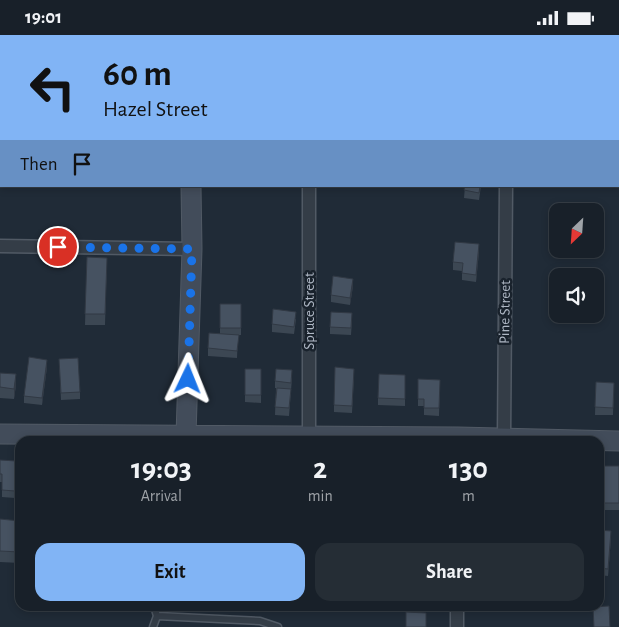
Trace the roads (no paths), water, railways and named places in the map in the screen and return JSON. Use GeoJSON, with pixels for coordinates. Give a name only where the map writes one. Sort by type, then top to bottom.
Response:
{"type":"FeatureCollection","features":[{"type":"Feature","properties":{"kind":"street"},"geometry":{"type":"LineString","coordinates":[[186,435],[192,249],[191,187]]}},
{"type":"Feature","properties":{"kind":"street","name":"Spruce Street"},"geometry":{"type":"LineString","coordinates":[[309,187],[309,436]]}},
{"type":"Feature","properties":{"kind":"street","name":"Pine Street"},"geometry":{"type":"LineString","coordinates":[[504,436],[506,187]]}},
{"type":"Feature","properties":{"kind":"street"},"geometry":{"type":"LineString","coordinates":[[0,246],[192,249]]}},
{"type":"Feature","properties":{"kind":"street"},"geometry":{"type":"LineString","coordinates":[[0,434],[78,436]]}},
{"type":"Feature","properties":{"kind":"street"},"geometry":{"type":"LineString","coordinates":[[176,436],[248,436]]}},
{"type":"Feature","properties":{"kind":"street"},"geometry":{"type":"LineString","coordinates":[[604,441],[619,441]]}},
{"type":"Feature","properties":{"kind":"street"},"geometry":{"type":"LineString","coordinates":[[457,627],[458,611]]}},
{"type":"Feature","properties":{"kind":"lane"},"geometry":{"type":"LineString","coordinates":[[153,627],[157,616],[156,611]]}},
{"type":"Feature","properties":{"kind":"lane"},"geometry":{"type":"LineString","coordinates":[[157,616],[260,621],[278,627]]}}]}
